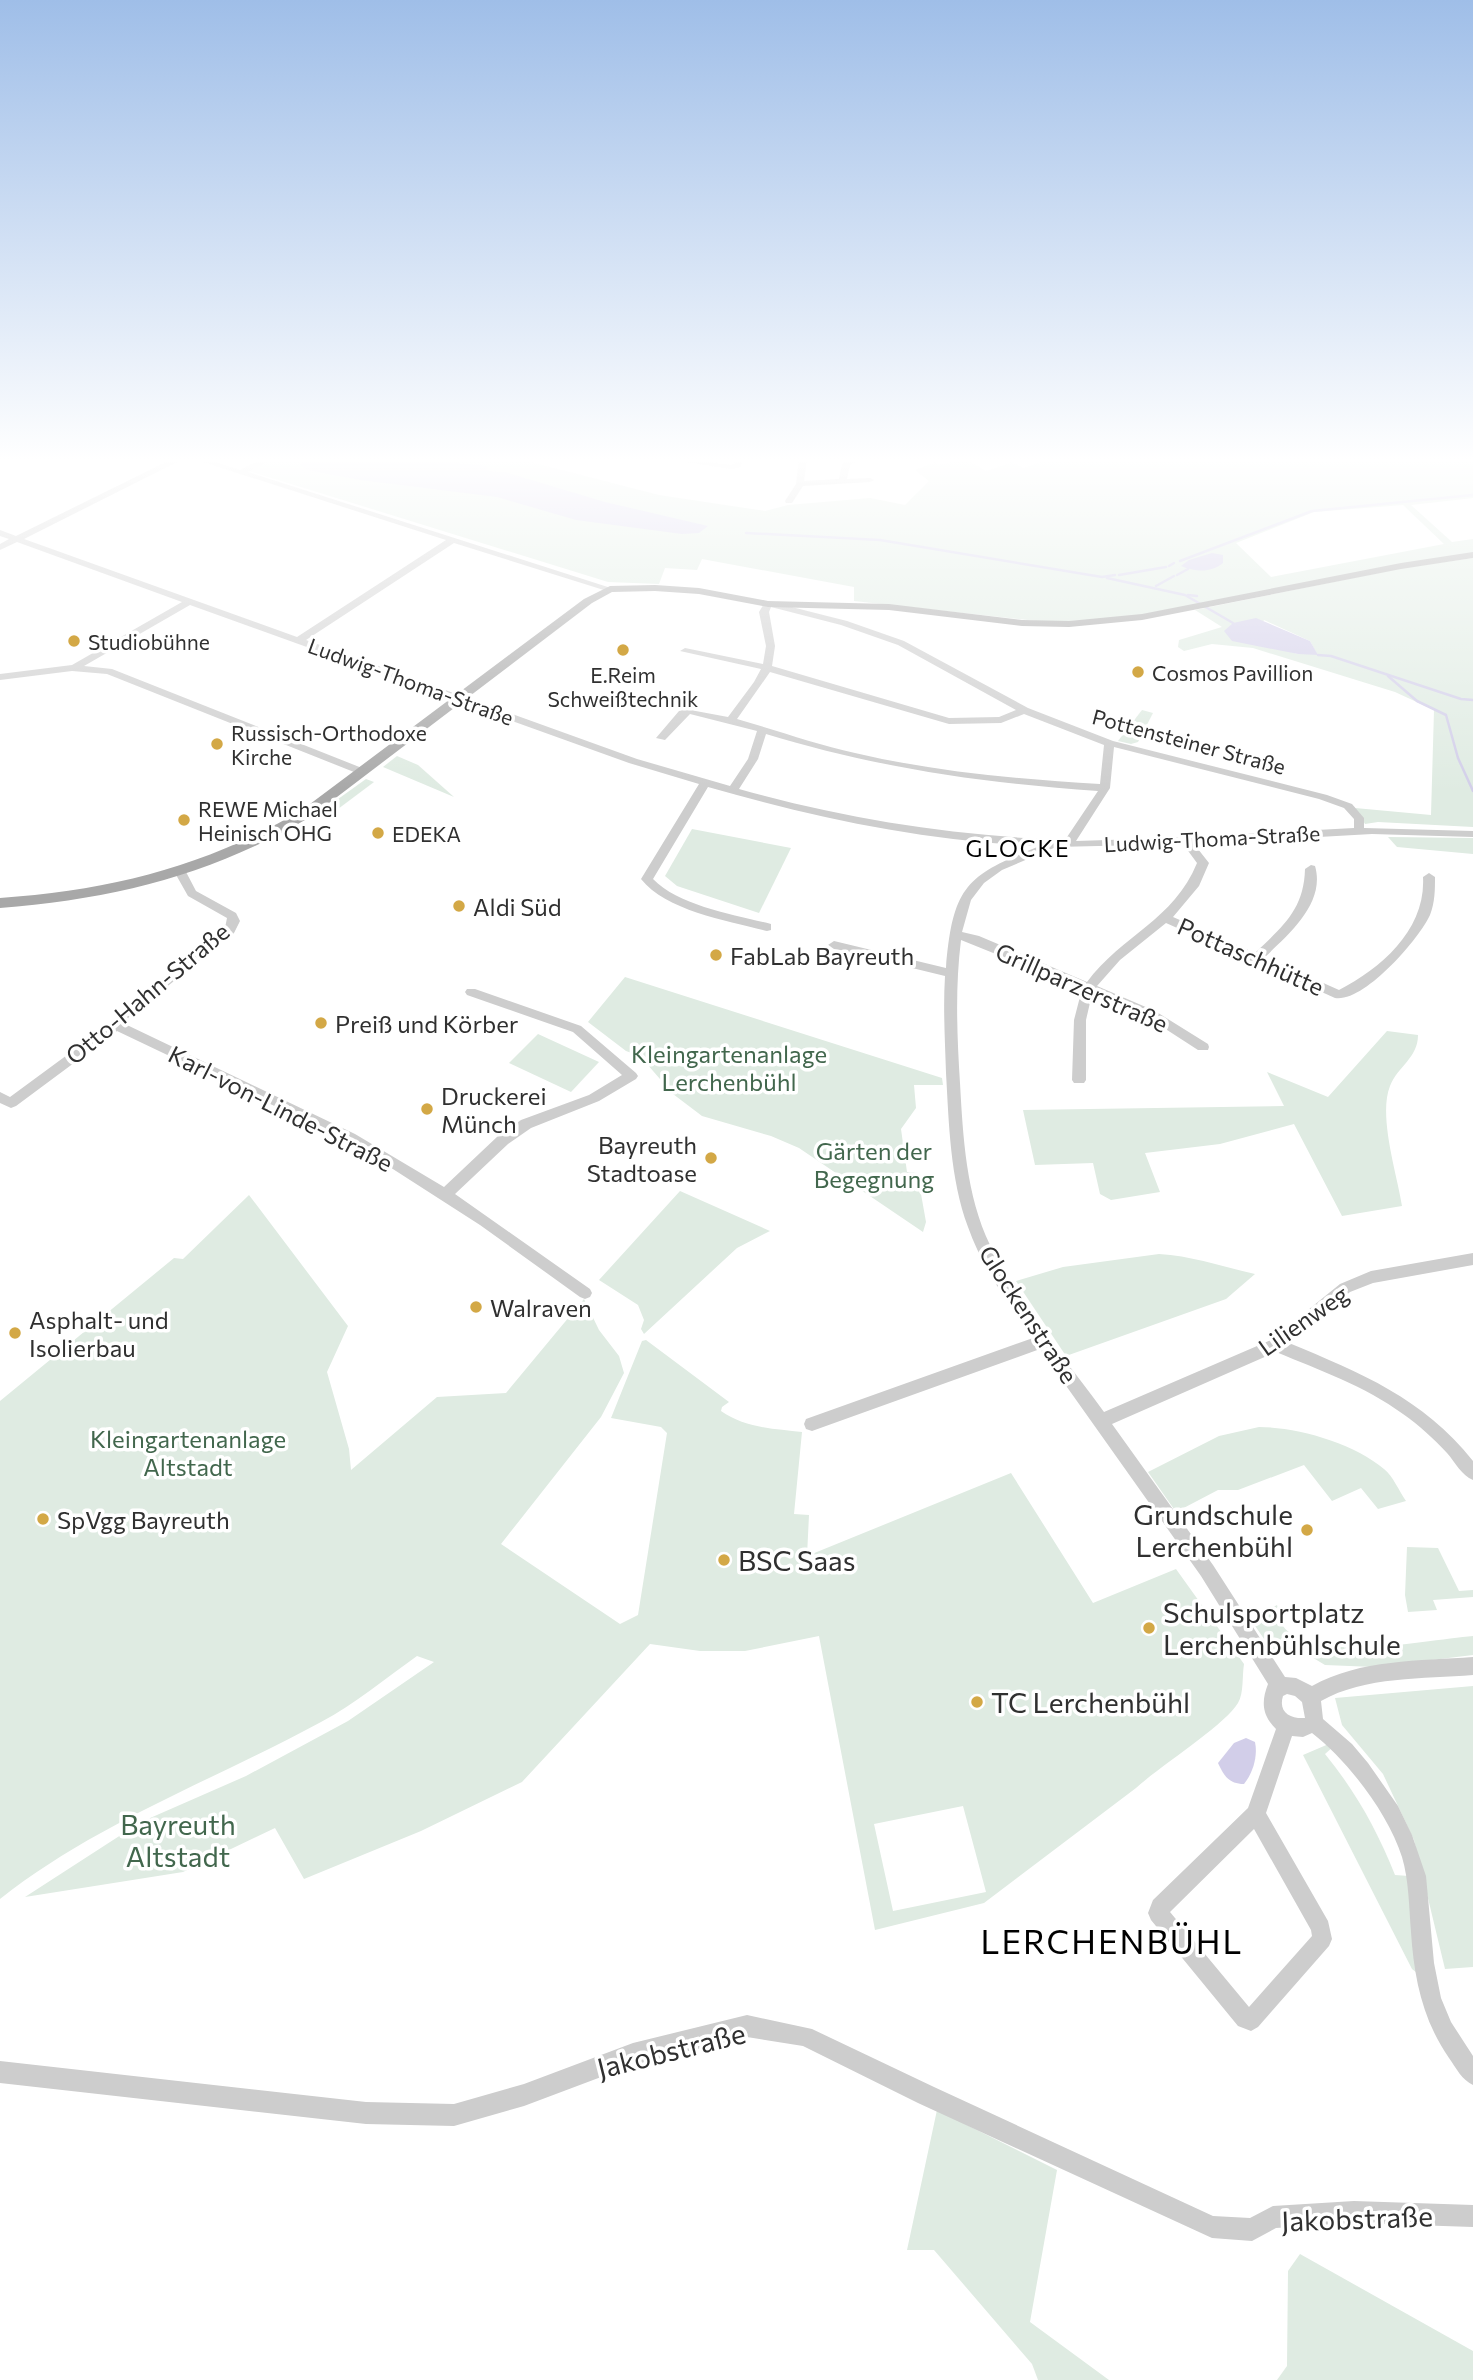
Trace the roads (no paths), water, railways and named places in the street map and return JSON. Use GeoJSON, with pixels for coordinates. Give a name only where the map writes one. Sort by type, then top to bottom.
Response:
{"type":"FeatureCollection","features":[{"type":"Feature","properties":{"kind":"main road"},"geometry":{"type":"LineString","coordinates":[[768,604],[902,608],[1049,625],[1142,617],[1381,570]]}},
{"type":"Feature","properties":{"kind":"main road","name":"Pottensteiner Straße"},"geometry":{"type":"LineString","coordinates":[[610,589],[699,591],[768,604]]}},
{"type":"Feature","properties":{"kind":"main road"},"geometry":{"type":"LineString","coordinates":[[0,903],[105,892],[181,873],[238,851],[296,820],[590,599],[610,589]]}},
{"type":"Feature","properties":{"kind":"street","name":"Ludwig-Thoma-Straße"},"geometry":{"type":"LineString","coordinates":[[103,570],[634,761],[732,791],[858,822],[1010,842],[1061,844],[1188,843],[1359,830],[1473,834]]}},
{"type":"Feature","properties":{"kind":"street"},"geometry":{"type":"LineString","coordinates":[[299,640],[406,570]]}},
{"type":"Feature","properties":{"kind":"street","name":"Pottensteiner Straße"},"geometry":{"type":"LineString","coordinates":[[551,570],[610,589]]}},
{"type":"Feature","properties":{"kind":"street"},"geometry":{"type":"LineString","coordinates":[[72,668],[190,601]]}},
{"type":"Feature","properties":{"kind":"street","name":"Pottensteiner Straße"},"geometry":{"type":"LineString","coordinates":[[768,604],[844,623],[901,643],[1024,710],[1109,743],[1323,797],[1353,810],[1359,818],[1359,830]]}},
{"type":"Feature","properties":{"kind":"street"},"geometry":{"type":"LineString","coordinates":[[730,721],[768,668],[772,654],[772,637],[764,612],[768,604]]}},
{"type":"Feature","properties":{"kind":"street"},"geometry":{"type":"LineString","coordinates":[[685,651],[768,668],[949,721],[1001,720],[1024,710]]}},
{"type":"Feature","properties":{"kind":"street"},"geometry":{"type":"LineString","coordinates":[[1,679],[72,668],[109,671],[363,772]]}},
{"type":"Feature","properties":{"kind":"street"},"geometry":{"type":"LineString","coordinates":[[431,689],[442,700],[441,713],[478,706]]}},
{"type":"Feature","properties":{"kind":"street"},"geometry":{"type":"LineString","coordinates":[[661,738],[686,711],[914,768],[975,778],[1105,788]]}},
{"type":"Feature","properties":{"kind":"street"},"geometry":{"type":"LineString","coordinates":[[732,791],[753,759],[762,731]]}},
{"type":"Feature","properties":{"kind":"street"},"geometry":{"type":"LineString","coordinates":[[1061,844],[1105,788],[1109,743]]}},
{"type":"Feature","properties":{"kind":"street"},"geometry":{"type":"LineString","coordinates":[[705,783],[647,879],[652,886],[676,899],[767,927]]}},
{"type":"Feature","properties":{"kind":"street"},"geometry":{"type":"LineString","coordinates":[[1006,864],[1010,842]]}},
{"type":"Feature","properties":{"kind":"street"},"geometry":{"type":"LineString","coordinates":[[1079,1080],[1082,1004],[1087,990],[1103,971],[1188,895],[1200,876],[1203,863],[1188,843]]}},
{"type":"Feature","properties":{"kind":"street","name":"Glockenstraße"},"geometry":{"type":"LineString","coordinates":[[1061,844],[988,873],[971,888],[962,905],[951,973],[955,1096],[961,1156],[974,1225],[983,1246],[1044,1340],[1227,1601],[1280,1686]]}},
{"type":"Feature","properties":{"kind":"street"},"geometry":{"type":"LineString","coordinates":[[1255,960],[1301,914],[1310,893],[1311,869]]}},
{"type":"Feature","properties":{"kind":"street","name":"Otto-Hahn-Straße"},"geometry":{"type":"LineString","coordinates":[[0,1097],[11,1103],[120,1021],[125,1014],[233,926],[232,916],[192,893],[181,873]]}},
{"type":"Feature","properties":{"kind":"street","name":"Pottaschhütte"},"geometry":{"type":"LineString","coordinates":[[1165,918],[1339,995],[1371,975],[1406,943],[1430,906],[1433,892],[1429,877]]}},
{"type":"Feature","properties":{"kind":"street","name":"Grillparzerstraße"},"geometry":{"type":"LineString","coordinates":[[958,935],[975,939],[1087,990],[1151,1014],[1203,1047]]}},
{"type":"Feature","properties":{"kind":"street"},"geometry":{"type":"LineString","coordinates":[[834,945],[951,973]]}},
{"type":"Feature","properties":{"kind":"street"},"geometry":{"type":"LineString","coordinates":[[444,1195],[503,1140],[526,1124],[594,1098],[631,1076],[577,1029],[471,992]]}},
{"type":"Feature","properties":{"kind":"street","name":"Karl-von-Linde-Straße"},"geometry":{"type":"LineString","coordinates":[[120,1021],[122,1028],[328,1128],[422,1180],[541,1258],[585,1293]]}},
{"type":"Feature","properties":{"kind":"street","name":"Lilienweg"},"geometry":{"type":"LineString","coordinates":[[1101,1421],[1276,1345],[1345,1288],[1371,1277],[1473,1259]]}},
{"type":"Feature","properties":{"kind":"street"},"geometry":{"type":"LineString","coordinates":[[812,1424],[1044,1340]]}},
{"type":"Feature","properties":{"kind":"street"},"geometry":{"type":"LineString","coordinates":[[1276,1345],[1385,1391],[1454,1446],[1473,1473]]}},
{"type":"Feature","properties":{"kind":"street"},"geometry":{"type":"LineString","coordinates":[[1311,1697],[1337,1682],[1386,1673],[1473,1667]]}},
{"type":"Feature","properties":{"kind":"street"},"geometry":{"type":"LineString","coordinates":[[1280,1686],[1296,1686],[1311,1697],[1316,1710],[1313,1723],[1301,1729],[1286,1726],[1271,1703],[1275,1690],[1280,1686]]}},
{"type":"Feature","properties":{"kind":"street"},"geometry":{"type":"LineString","coordinates":[[1313,1723],[1333,1735],[1369,1778],[1395,1823],[1416,1872],[1436,2014],[1473,2074]]}},
{"type":"Feature","properties":{"kind":"street"},"geometry":{"type":"LineString","coordinates":[[1256,1814],[1321,1928],[1322,1939],[1251,2020],[1237,2008],[1158,1913],[1160,1906],[1256,1814],[1286,1726]]}},
{"type":"Feature","properties":{"kind":"street","name":"Jakobstraße"},"geometry":{"type":"LineString","coordinates":[[0,2072],[366,2113],[454,2115],[524,2095],[633,2054],[747,2026],[805,2036],[1212,2227],[1252,2230],[1273,2217],[1353,2212],[1473,2216]]}},
{"type":"Feature","properties":{"kind":"waterway"},"geometry":{"type":"LineString","coordinates":[[1060,570],[1102,577],[1115,575]]}},
{"type":"Feature","properties":{"kind":"waterway"},"geometry":{"type":"LineString","coordinates":[[1119,575],[1148,570]]}},
{"type":"Feature","properties":{"kind":"waterway"},"geometry":{"type":"LineString","coordinates":[[1177,575],[1186,570]]}},
{"type":"Feature","properties":{"kind":"waterway"},"geometry":{"type":"LineString","coordinates":[[1156,586],[1174,576]]}},
{"type":"Feature","properties":{"kind":"waterway"},"geometry":{"type":"LineString","coordinates":[[1107,578],[1185,595],[1233,623]]}},
{"type":"Feature","properties":{"kind":"waterway"},"geometry":{"type":"LineString","coordinates":[[1188,595],[1197,596]]}},
{"type":"Feature","properties":{"kind":"waterway"},"geometry":{"type":"LineString","coordinates":[[1318,655],[1331,656],[1461,699],[1473,700]]}},
{"type":"Feature","properties":{"kind":"waterway"},"geometry":{"type":"LineString","coordinates":[[1388,676],[1417,701],[1446,715],[1458,758],[1473,791]]}},
{"type":"Feature","properties":{"kind":"place","name":"Studiobühne"},"geometry":{"type":"Point","coordinates":[74,641]}},
{"type":"Feature","properties":{"kind":"place","name":"E.Reim Schweißtechnik"},"geometry":{"type":"Point","coordinates":[623,650]}},
{"type":"Feature","properties":{"kind":"place","name":"Cosmos Pavillion"},"geometry":{"type":"Point","coordinates":[1138,672]}},
{"type":"Feature","properties":{"kind":"place","name":"Russisch-Orthodoxe Kirche"},"geometry":{"type":"Point","coordinates":[217,744]}},
{"type":"Feature","properties":{"kind":"place","name":"REWE Michael Heinisch OHG"},"geometry":{"type":"Point","coordinates":[184,820]}},
{"type":"Feature","properties":{"kind":"place","name":"EDEKA"},"geometry":{"type":"Point","coordinates":[378,833]}},
{"type":"Feature","properties":{"kind":"place","name":"Aldi Süd"},"geometry":{"type":"Point","coordinates":[459,906]}},
{"type":"Feature","properties":{"kind":"place","name":"FabLab Bayreuth"},"geometry":{"type":"Point","coordinates":[716,955]}},
{"type":"Feature","properties":{"kind":"place","name":"Preiß und Körber"},"geometry":{"type":"Point","coordinates":[321,1023]}},
{"type":"Feature","properties":{"kind":"place","name":"Druckerei Münch"},"geometry":{"type":"Point","coordinates":[427,1109]}},
{"type":"Feature","properties":{"kind":"place","name":"Bayreuth Stadtoase"},"geometry":{"type":"Point","coordinates":[711,1158]}},
{"type":"Feature","properties":{"kind":"place","name":"Walraven"},"geometry":{"type":"Point","coordinates":[476,1307]}},
{"type":"Feature","properties":{"kind":"place","name":"Asphalt- und Isolierbau"},"geometry":{"type":"Point","coordinates":[15,1333]}},
{"type":"Feature","properties":{"kind":"place","name":"SpVgg Bayreuth"},"geometry":{"type":"Point","coordinates":[43,1519]}},
{"type":"Feature","properties":{"kind":"place","name":"Grundschule Lerchenbühl"},"geometry":{"type":"Point","coordinates":[1307,1530]}},
{"type":"Feature","properties":{"kind":"place","name":"BSC Saas"},"geometry":{"type":"Point","coordinates":[724,1560]}},
{"type":"Feature","properties":{"kind":"place","name":"Schulsportplatz Lerchenbühlschule"},"geometry":{"type":"Point","coordinates":[1149,1628]}},
{"type":"Feature","properties":{"kind":"place","name":"TC Lerchenbühl"},"geometry":{"type":"Point","coordinates":[977,1702]}},
{"type":"Feature","properties":{"kind":"district","name":"GLOCKE"},"geometry":{"type":"Point","coordinates":[1018,848]}},
{"type":"Feature","properties":{"kind":"district","name":"LERCHENBÜHL"},"geometry":{"type":"Point","coordinates":[1112,1940]}},
{"type":"Feature","properties":{"kind":"park label","name":"Kleingartenanlage Lerchenbühl"},"geometry":{"type":"Point","coordinates":[729,1067]}},
{"type":"Feature","properties":{"kind":"park label","name":"Gärten der Begegnung"},"geometry":{"type":"Point","coordinates":[874,1164]}},
{"type":"Feature","properties":{"kind":"park label","name":"Kleingartenanlage Altstadt"},"geometry":{"type":"Point","coordinates":[188,1452]}},
{"type":"Feature","properties":{"kind":"park label","name":"Bayreuth Altstadt"},"geometry":{"type":"Point","coordinates":[178,1840]}}]}
